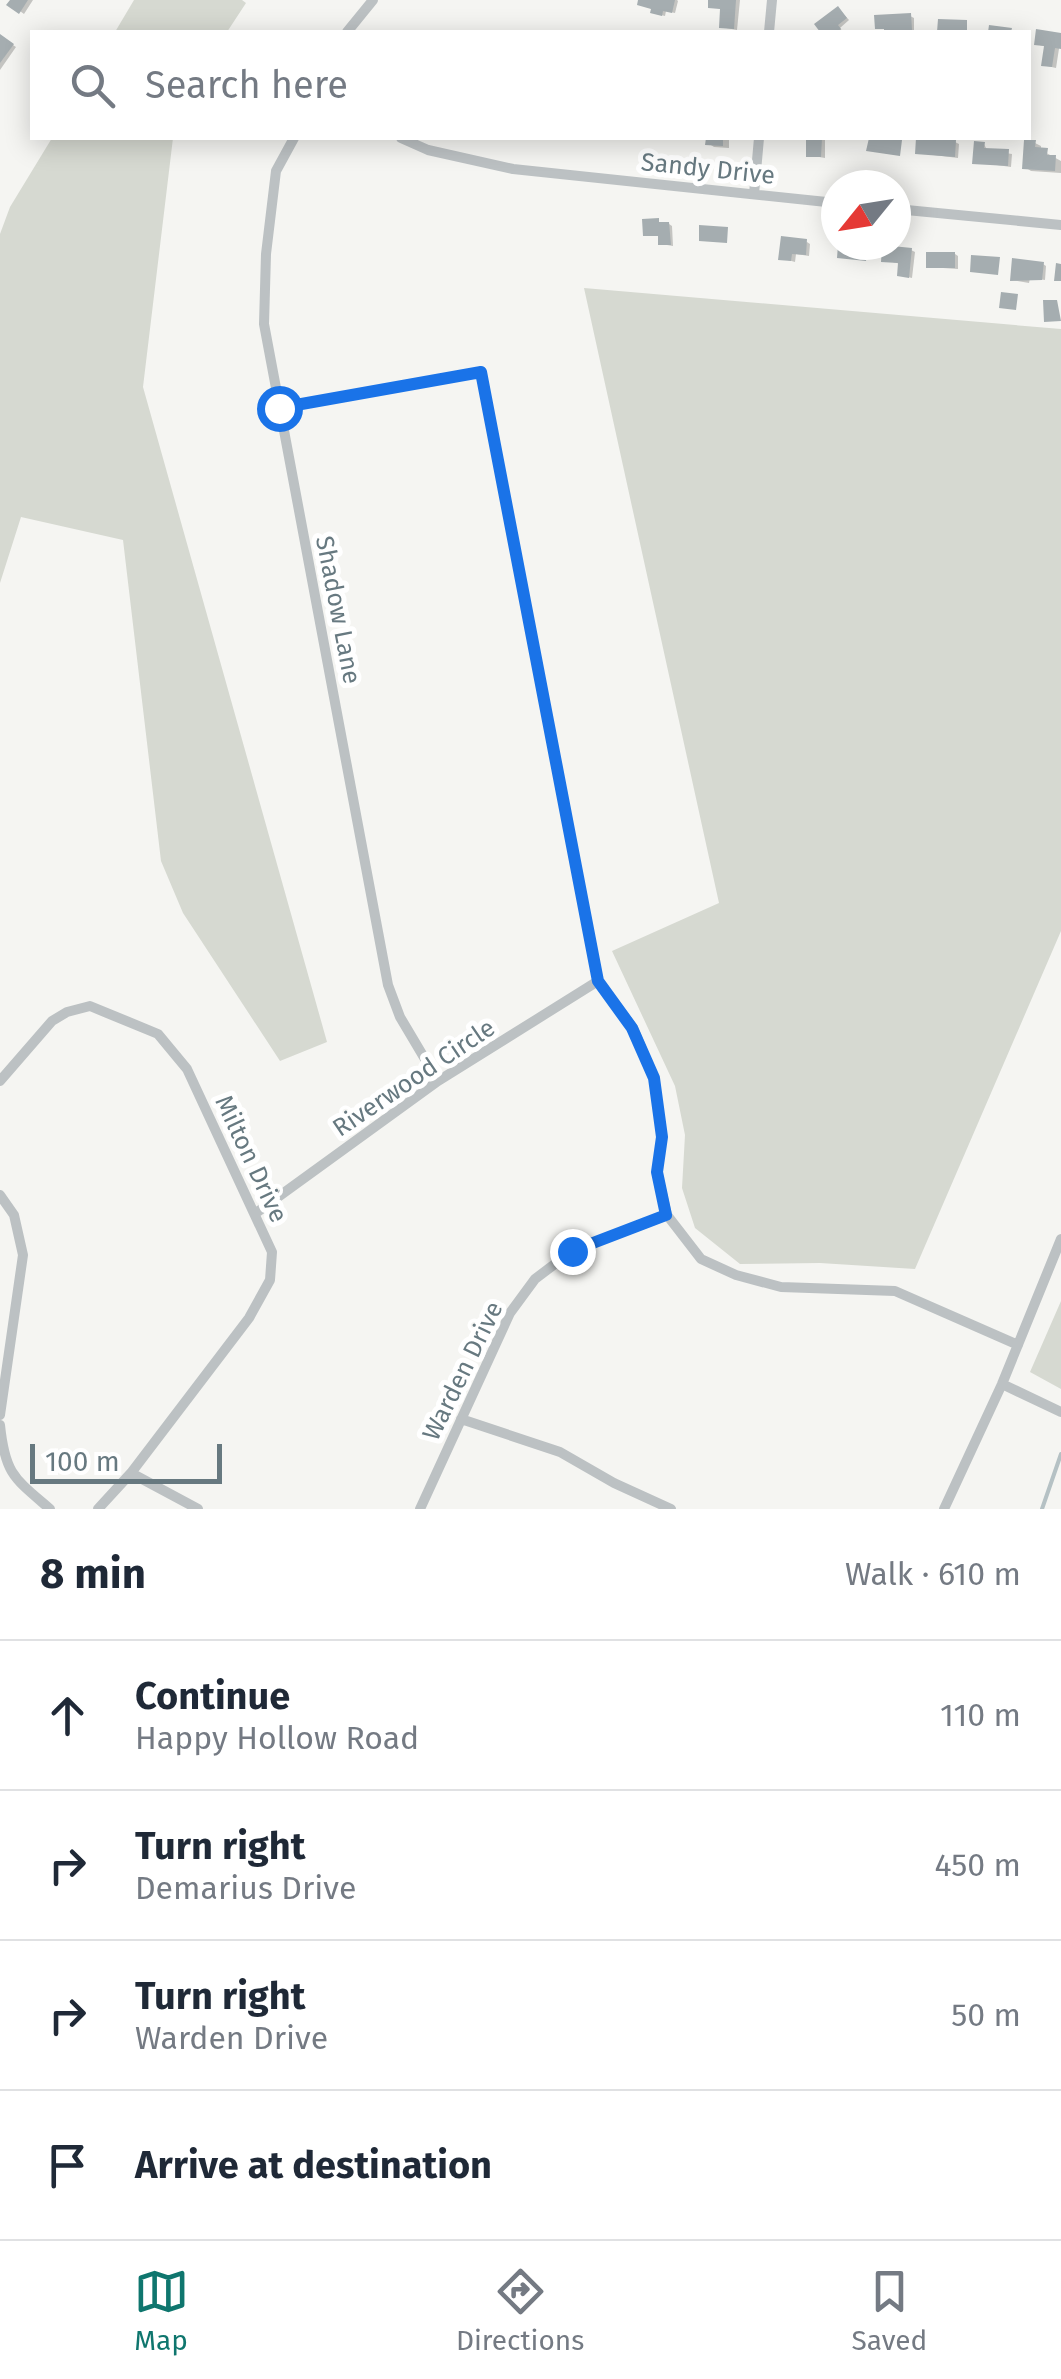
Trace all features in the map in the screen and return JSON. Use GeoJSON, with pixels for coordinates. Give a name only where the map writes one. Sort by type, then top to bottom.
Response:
{"type":"FeatureCollection","features":[{"type":"Feature","properties":{"kind":"street"},"geometry":{"type":"LineString","coordinates":[[350,30],[373,0]]}},
{"type":"Feature","properties":{"kind":"street"},"geometry":{"type":"LineString","coordinates":[[769,30],[772,0]]}},
{"type":"Feature","properties":{"kind":"street","name":"Shadow Lane"},"geometry":{"type":"LineString","coordinates":[[293,140],[276,171],[266,254],[264,324],[388,985],[400,1017],[438,1081]]}},
{"type":"Feature","properties":{"kind":"street","name":"Sandy Drive"},"geometry":{"type":"LineString","coordinates":[[405,140],[428,150],[514,168],[821,201]]}},
{"type":"Feature","properties":{"kind":"street"},"geometry":{"type":"LineString","coordinates":[[754,194],[759,140]]}},
{"type":"Feature","properties":{"kind":"street"},"geometry":{"type":"LineString","coordinates":[[911,210],[1061,225]]}},
{"type":"Feature","properties":{"kind":"street"},"geometry":{"type":"LineString","coordinates":[[279,408],[481,372],[598,981],[632,1028],[654,1078],[662,1137],[657,1172],[666,1215],[701,1259],[736,1275],[781,1287],[895,1291],[1018,1345]]}},
{"type":"Feature","properties":{"kind":"street","name":"Riverwood Circle"},"geometry":{"type":"LineString","coordinates":[[256,1213],[438,1081],[598,981]]}},
{"type":"Feature","properties":{"kind":"street","name":"Milton Drive"},"geometry":{"type":"LineString","coordinates":[[0,1080],[52,1021],[90,1006],[158,1034],[187,1069],[272,1252],[270,1280],[249,1318],[98,1509]]}},
{"type":"Feature","properties":{"kind":"street"},"geometry":{"type":"LineString","coordinates":[[0,1195],[14,1215],[23,1255],[0,1415]]}},
{"type":"Feature","properties":{"kind":"street","name":"Warden Drive"},"geometry":{"type":"LineString","coordinates":[[420,1509],[510,1313],[536,1279],[572,1251],[666,1215]]}},
{"type":"Feature","properties":{"kind":"street"},"geometry":{"type":"LineString","coordinates":[[944,1509],[1002,1384],[1061,1239]]}},
{"type":"Feature","properties":{"kind":"street"},"geometry":{"type":"LineString","coordinates":[[1002,1384],[1061,1412]]}},
{"type":"Feature","properties":{"kind":"street"},"geometry":{"type":"LineString","coordinates":[[461,1419],[560,1452],[671,1509]]}},
{"type":"Feature","properties":{"kind":"street"},"geometry":{"type":"LineString","coordinates":[[0,1425],[5,1464],[18,1482],[50,1509]]}},
{"type":"Feature","properties":{"kind":"street"},"geometry":{"type":"LineString","coordinates":[[130,1473],[198,1509]]}},
{"type":"Feature","properties":{"kind":"shaded area"},"geometry":{"type":"Polygon","coordinates":[[[134,0],[246,3],[228,30],[116,30],[134,0]]]}},
{"type":"Feature","properties":{"kind":"shaded area"},"geometry":{"type":"Polygon","coordinates":[[[51,140],[173,140],[143,387],[327,1042],[280,1061],[183,913],[161,861],[123,540],[21,517],[0,583],[0,234],[10,207],[51,140]]]}},
{"type":"Feature","properties":{"kind":"shaded area"},"geometry":{"type":"Polygon","coordinates":[[[584,288],[1061,329],[1061,931],[915,1269],[820,1263],[740,1264],[695,1228],[682,1188],[685,1135],[675,1086],[612,951],[719,903],[584,288]]]}},
{"type":"Feature","properties":{"kind":"shaded area"},"geometry":{"type":"Polygon","coordinates":[[[1061,1301],[1061,1389],[1030,1372],[1061,1301]]]}},
{"type":"Feature","properties":{"kind":"building"},"geometry":{"type":"Polygon","coordinates":[[[10,0],[28,0],[19,14],[6,5],[10,0]]]}},
{"type":"Feature","properties":{"kind":"building"},"geometry":{"type":"Polygon","coordinates":[[[638,0],[675,0],[672,13],[663,11],[662,16],[637,5],[638,0]]]}},
{"type":"Feature","properties":{"kind":"building"},"geometry":{"type":"Polygon","coordinates":[[[708,0],[736,0],[734,29],[719,28],[720,9],[708,8],[708,0]]]}},
{"type":"Feature","properties":{"kind":"building"},"geometry":{"type":"Polygon","coordinates":[[[838,6],[847,18],[838,25],[839,30],[818,30],[814,24],[838,6]]]}},
{"type":"Feature","properties":{"kind":"building"},"geometry":{"type":"Polygon","coordinates":[[[911,13],[912,30],[875,29],[874,15],[911,13]]]}},
{"type":"Feature","properties":{"kind":"building"},"geometry":{"type":"Polygon","coordinates":[[[938,19],[967,20],[967,30],[937,30],[938,19]]]}},
{"type":"Feature","properties":{"kind":"building"},"geometry":{"type":"Polygon","coordinates":[[[989,25],[1012,28],[1012,30],[988,30],[989,25]]]}},
{"type":"Feature","properties":{"kind":"building"},"geometry":{"type":"Polygon","coordinates":[[[1036,29],[1061,33],[1061,49],[1055,48],[1052,67],[1041,66],[1044,46],[1034,45],[1036,29]]]}},
{"type":"Feature","properties":{"kind":"building"},"geometry":{"type":"Polygon","coordinates":[[[0,34],[14,44],[0,63],[0,34]]]}},
{"type":"Feature","properties":{"kind":"building"},"geometry":{"type":"Polygon","coordinates":[[[706,140],[723,140],[723,146],[705,145],[706,140]]]}},
{"type":"Feature","properties":{"kind":"building"},"geometry":{"type":"Polygon","coordinates":[[[806,140],[822,140],[821,157],[806,157],[806,140]]]}},
{"type":"Feature","properties":{"kind":"building"},"geometry":{"type":"Polygon","coordinates":[[[869,140],[902,140],[900,156],[866,151],[869,140]]]}},
{"type":"Feature","properties":{"kind":"building"},"geometry":{"type":"Polygon","coordinates":[[[916,140],[956,140],[955,157],[915,154],[916,140]]]}},
{"type":"Feature","properties":{"kind":"building"},"geometry":{"type":"Polygon","coordinates":[[[1024,140],[1036,140],[1035,147],[1048,148],[1047,155],[1056,155],[1055,171],[1022,169],[1024,140]]]}},
{"type":"Feature","properties":{"kind":"building"},"geometry":{"type":"Polygon","coordinates":[[[974,141],[985,142],[984,148],[1009,149],[1008,166],[972,164],[974,141]]]}},
{"type":"Feature","properties":{"kind":"building"},"geometry":{"type":"Polygon","coordinates":[[[659,218],[659,222],[669,222],[671,245],[658,245],[658,236],[643,236],[642,219],[659,218]]]}},
{"type":"Feature","properties":{"kind":"building"},"geometry":{"type":"Polygon","coordinates":[[[699,225],[728,227],[727,243],[699,241],[699,225]]]}},
{"type":"Feature","properties":{"kind":"building"},"geometry":{"type":"Polygon","coordinates":[[[781,236],[807,239],[806,255],[792,254],[791,261],[778,260],[781,236]]]}},
{"type":"Feature","properties":{"kind":"building"},"geometry":{"type":"Polygon","coordinates":[[[926,252],[955,252],[955,268],[926,268],[926,252]]]}},
{"type":"Feature","properties":{"kind":"building"},"geometry":{"type":"Polygon","coordinates":[[[971,255],[1000,257],[998,275],[970,272],[971,255]]]}},
{"type":"Feature","properties":{"kind":"building"},"geometry":{"type":"Polygon","coordinates":[[[1012,258],[1044,262],[1042,280],[1010,281],[1012,258]]]}},
{"type":"Feature","properties":{"kind":"building"},"geometry":{"type":"Polygon","coordinates":[[[911,260],[909,278],[897,276],[898,263],[881,262],[911,260]]]}},
{"type":"Feature","properties":{"kind":"building"},"geometry":{"type":"Polygon","coordinates":[[[1056,263],[1061,264],[1061,281],[1054,281],[1056,263]]]}},
{"type":"Feature","properties":{"kind":"building"},"geometry":{"type":"Polygon","coordinates":[[[1001,292],[1018,294],[1016,310],[999,308],[1001,292]]]}},
{"type":"Feature","properties":{"kind":"building"},"geometry":{"type":"Polygon","coordinates":[[[1043,300],[1057,300],[1061,321],[1044,322],[1043,300]]]}},
{"type":"Feature","properties":{"kind":"waterway"},"geometry":{"type":"LineString","coordinates":[[1042,1509],[1061,1454]]}},
{"type":"Feature","properties":{"kind":"route"},"geometry":{"type":"LineString","coordinates":[[279,408],[481,372],[598,981],[632,1028],[654,1078],[662,1137],[657,1172],[666,1215],[572,1251]]}}]}
